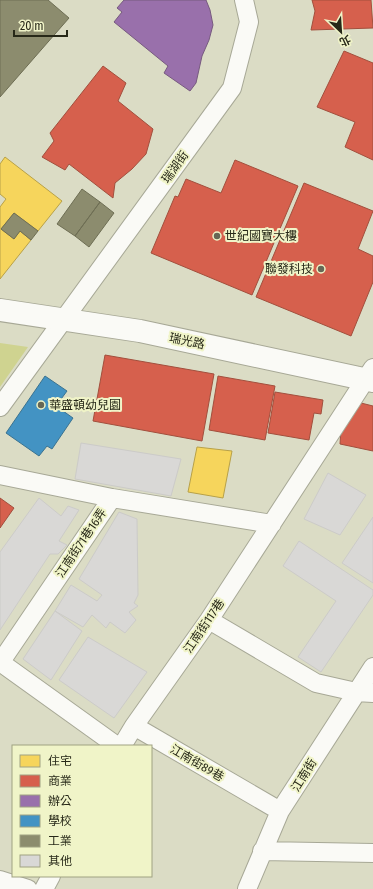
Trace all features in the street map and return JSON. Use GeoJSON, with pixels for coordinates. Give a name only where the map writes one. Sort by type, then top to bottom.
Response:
{"type":"FeatureCollection","features":[{"type":"Feature","properties":{"kind":"street","name":"瑞湖街"},"geometry":{"type":"LineString","coordinates":[[64,319],[232,88],[249,22],[244,0]]}},
{"type":"Feature","properties":{"kind":"street","name":"瑞光路"},"geometry":{"type":"LineString","coordinates":[[0,310],[140,331],[371,376]]}},
{"type":"Feature","properties":{"kind":"street"},"geometry":{"type":"LineString","coordinates":[[0,407],[64,319]]}},
{"type":"Feature","properties":{"kind":"street","name":"江南街117巷"},"geometry":{"type":"LineString","coordinates":[[134,726],[209,620],[371,376]]}},
{"type":"Feature","properties":{"kind":"street"},"geometry":{"type":"LineString","coordinates":[[0,474],[112,498]]}},
{"type":"Feature","properties":{"kind":"street","name":"江南街71巷16弄"},"geometry":{"type":"LineString","coordinates":[[0,663],[112,498],[272,524]]}},
{"type":"Feature","properties":{"kind":"street"},"geometry":{"type":"LineString","coordinates":[[209,620],[316,683],[365,692]]}},
{"type":"Feature","properties":{"kind":"street"},"geometry":{"type":"LineString","coordinates":[[0,663],[116,745]]}},
{"type":"Feature","properties":{"kind":"street","name":"江南街"},"geometry":{"type":"LineString","coordinates":[[247,889],[280,811],[365,692],[373,668]]}},
{"type":"Feature","properties":{"kind":"street"},"geometry":{"type":"LineString","coordinates":[[123,745],[134,726]]}},
{"type":"Feature","properties":{"kind":"street","name":"江南街89巷"},"geometry":{"type":"LineString","coordinates":[[134,726],[280,811]]}},
{"type":"Feature","properties":{"kind":"street"},"geometry":{"type":"LineString","coordinates":[[262,851],[373,853]]}},
{"type":"Feature","properties":{"kind":"street"},"geometry":{"type":"LineString","coordinates":[[44,889],[50,877]]}},
{"type":"Feature","properties":{"kind":"street"},"geometry":{"type":"LineString","coordinates":[[0,880],[28,889]]}},
{"type":"Feature","properties":{"kind":"green space"},"geometry":{"type":"Polygon","coordinates":[[[0,343],[28,347],[0,387],[0,343]]]}},
{"type":"Feature","properties":{"kind":"building: 住宅"},"geometry":{"type":"Polygon","coordinates":[[[5,157],[62,201],[38,231],[14,213],[1,229],[14,239],[20,231],[31,240],[0,279],[0,207],[6,199],[0,194],[0,164],[5,157]]]}},
{"type":"Feature","properties":{"kind":"building: 住宅"},"geometry":{"type":"Polygon","coordinates":[[[197,447],[232,451],[223,498],[188,492],[197,447]]]}},
{"type":"Feature","properties":{"kind":"building: 商業"},"geometry":{"type":"Polygon","coordinates":[[[312,0],[371,0],[373,28],[311,30],[315,11],[312,0]]]}},
{"type":"Feature","properties":{"kind":"building: 商業"},"geometry":{"type":"Polygon","coordinates":[[[344,51],[373,63],[373,160],[345,147],[355,122],[317,107],[344,51]]]}},
{"type":"Feature","properties":{"kind":"building: 商業"},"geometry":{"type":"Polygon","coordinates":[[[103,66],[126,83],[118,101],[153,129],[146,154],[132,169],[115,183],[113,198],[69,164],[65,170],[42,157],[54,141],[50,133],[103,66]]]}},
{"type":"Feature","properties":{"kind":"building: 商業","name":"世紀國寶大樓"},"geometry":{"type":"Polygon","coordinates":[[[235,160],[298,186],[252,295],[151,253],[175,196],[178,197],[186,179],[221,193],[235,160]]]}},
{"type":"Feature","properties":{"kind":"building: 商業","name":"聯發科技"},"geometry":{"type":"Polygon","coordinates":[[[304,183],[373,211],[358,249],[373,256],[373,282],[351,336],[256,297],[304,183]]]}},
{"type":"Feature","properties":{"kind":"building: 商業"},"geometry":{"type":"Polygon","coordinates":[[[105,355],[214,374],[202,441],[93,421],[105,355]]]}},
{"type":"Feature","properties":{"kind":"building: 商業"},"geometry":{"type":"Polygon","coordinates":[[[218,376],[275,386],[265,440],[209,430],[218,376]]]}},
{"type":"Feature","properties":{"kind":"building: 商業"},"geometry":{"type":"Polygon","coordinates":[[[275,392],[323,400],[321,414],[314,413],[309,440],[268,433],[275,392]]]}},
{"type":"Feature","properties":{"kind":"building: 商業"},"geometry":{"type":"Polygon","coordinates":[[[361,403],[373,406],[373,451],[340,444],[341,428],[361,403]]]}},
{"type":"Feature","properties":{"kind":"building: 商業"},"geometry":{"type":"Polygon","coordinates":[[[0,498],[14,508],[0,528],[0,498]]]}},
{"type":"Feature","properties":{"kind":"building: 辦公"},"geometry":{"type":"Polygon","coordinates":[[[124,0],[206,0],[213,25],[209,40],[202,56],[196,83],[190,91],[164,73],[168,66],[114,22],[122,12],[117,8],[124,0]]]}},
{"type":"Feature","properties":{"kind":"building: 學校"},"geometry":{"type":"Polygon","coordinates":[[[45,376],[67,391],[56,406],[73,418],[52,449],[47,446],[39,456],[6,433],[45,376]]]}},
{"type":"Feature","properties":{"kind":"building: 工業"},"geometry":{"type":"Polygon","coordinates":[[[0,0],[48,0],[69,18],[0,97],[0,0]]]}},
{"type":"Feature","properties":{"kind":"building: 工業"},"geometry":{"type":"Polygon","coordinates":[[[82,189],[100,202],[75,236],[57,224],[82,189]]]}},
{"type":"Feature","properties":{"kind":"building: 工業"},"geometry":{"type":"Polygon","coordinates":[[[100,202],[114,213],[89,247],[75,236],[100,202]]]}},
{"type":"Feature","properties":{"kind":"building: 工業"},"geometry":{"type":"Polygon","coordinates":[[[14,213],[38,231],[31,240],[20,231],[14,239],[1,229],[14,213]]]}},
{"type":"Feature","properties":{"kind":"building: 其他"},"geometry":{"type":"Polygon","coordinates":[[[81,443],[181,459],[171,496],[75,479],[81,443]]]}},
{"type":"Feature","properties":{"kind":"building: 其他"},"geometry":{"type":"Polygon","coordinates":[[[328,473],[366,495],[340,535],[304,519],[328,473]]]}},
{"type":"Feature","properties":{"kind":"building: 其他"},"geometry":{"type":"Polygon","coordinates":[[[39,498],[61,516],[68,506],[79,510],[59,541],[67,545],[58,554],[50,554],[0,630],[0,552],[39,498]]]}},
{"type":"Feature","properties":{"kind":"building: 其他"},"geometry":{"type":"Polygon","coordinates":[[[119,512],[137,519],[138,595],[134,603],[138,606],[129,612],[136,620],[125,633],[110,622],[106,628],[92,615],[83,627],[55,611],[71,585],[97,601],[102,595],[79,579],[119,512]]]}},
{"type":"Feature","properties":{"kind":"building: 其他"},"geometry":{"type":"Polygon","coordinates":[[[373,517],[373,583],[342,563],[373,517]]]}},
{"type":"Feature","properties":{"kind":"building: 其他"},"geometry":{"type":"Polygon","coordinates":[[[299,541],[373,590],[373,595],[321,672],[298,657],[336,601],[283,566],[299,541]]]}},
{"type":"Feature","properties":{"kind":"building: 其他"},"geometry":{"type":"Polygon","coordinates":[[[55,611],[82,631],[51,680],[23,659],[55,611]]]}},
{"type":"Feature","properties":{"kind":"building: 其他"},"geometry":{"type":"Polygon","coordinates":[[[88,637],[147,672],[114,718],[59,680],[88,637]]]}},
{"type":"Feature","properties":{"kind":"place","name":"世紀國寶大樓"},"geometry":{"type":"Point","coordinates":[217,236]}},
{"type":"Feature","properties":{"kind":"place","name":"聯發科技"},"geometry":{"type":"Point","coordinates":[321,269]}},
{"type":"Feature","properties":{"kind":"place","name":"華盛頓幼兒園"},"geometry":{"type":"Point","coordinates":[41,405]}}]}
